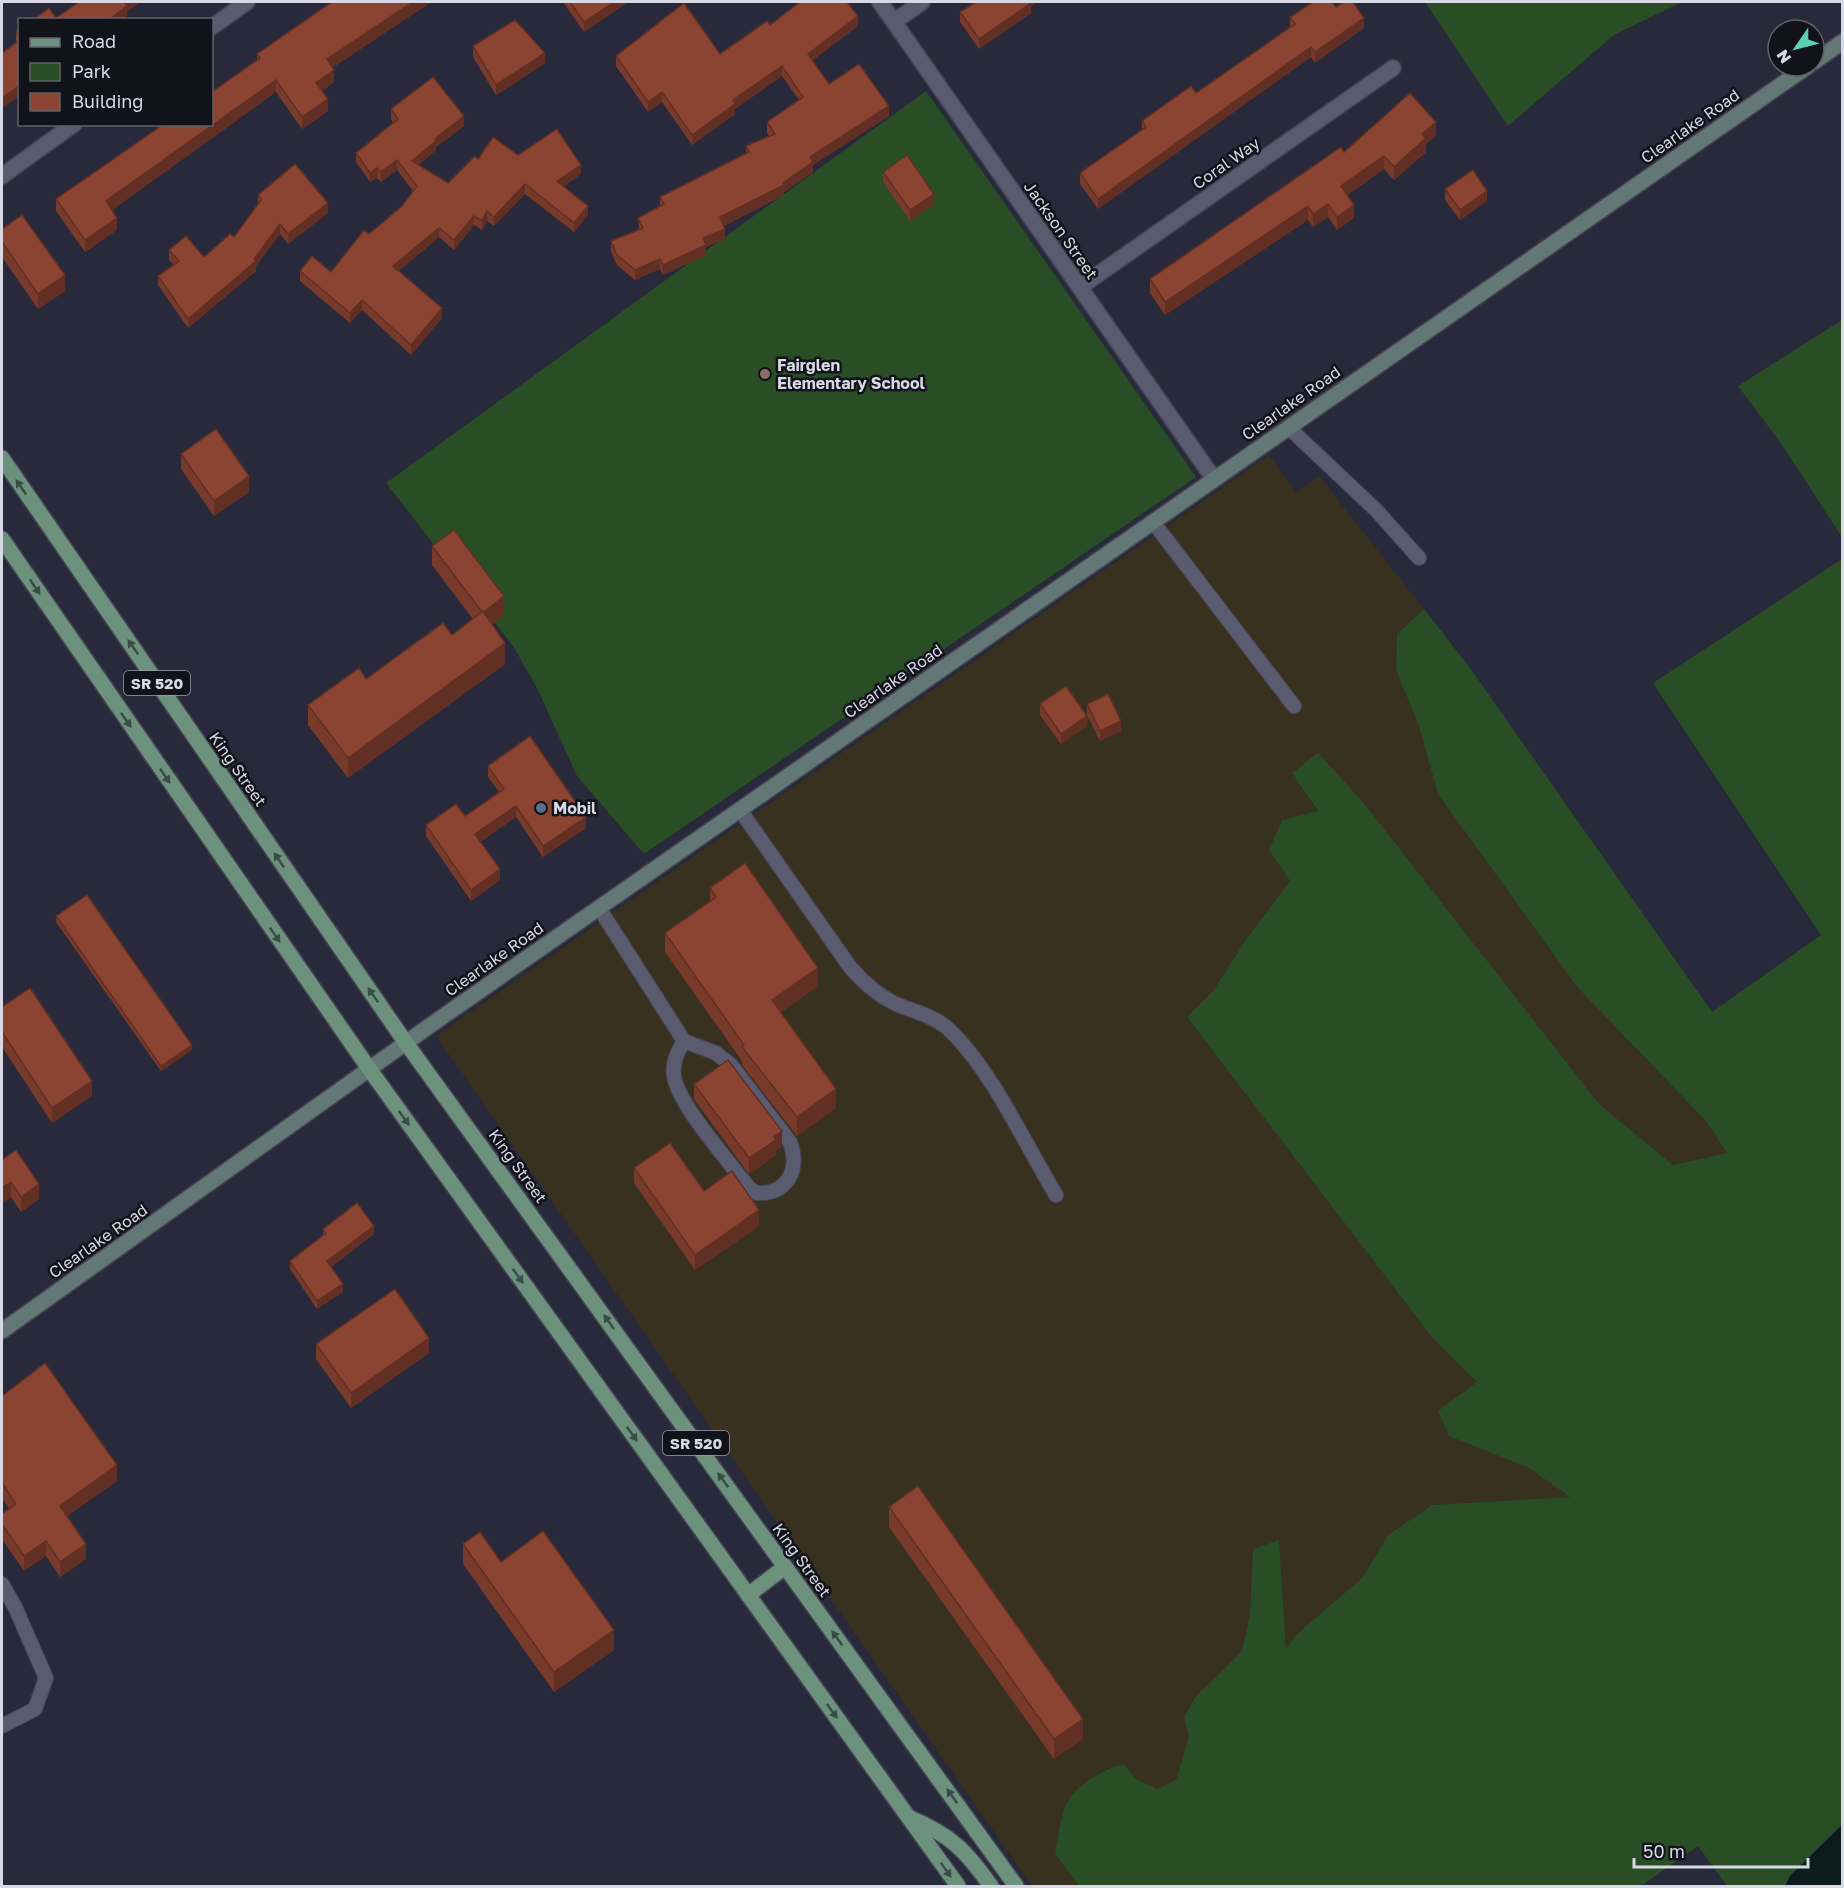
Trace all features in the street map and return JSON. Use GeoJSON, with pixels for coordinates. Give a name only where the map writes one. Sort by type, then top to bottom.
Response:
{"type":"FeatureCollection","features":[{"type":"Feature","properties":{"kind":"main road","name":"King Street"},"geometry":{"type":"LineString","coordinates":[[2,458],[406,1043],[1016,1887]]}},
{"type":"Feature","properties":{"kind":"main road","name":"SR 520"},"geometry":{"type":"LineString","coordinates":[[2,539],[370,1070],[958,1887]]}},
{"type":"Feature","properties":{"kind":"main road"},"geometry":{"type":"LineString","coordinates":[[748,1595],[785,1567]]}},
{"type":"Feature","properties":{"kind":"main road"},"geometry":{"type":"LineString","coordinates":[[910,1818],[940,1831],[970,1857],[991,1887]]}},
{"type":"Feature","properties":{"kind":"street"},"geometry":{"type":"LineString","coordinates":[[213,26],[247,2]]}},
{"type":"Feature","properties":{"kind":"street","name":"Jackson Street"},"geometry":{"type":"LineString","coordinates":[[879,2],[1214,479]]}},
{"type":"Feature","properties":{"kind":"street"},"geometry":{"type":"LineString","coordinates":[[894,22],[922,2]]}},
{"type":"Feature","properties":{"kind":"street"},"geometry":{"type":"LineString","coordinates":[[1826,53],[1842,42]]}},
{"type":"Feature","properties":{"kind":"street","name":"Coral Way"},"geometry":{"type":"LineString","coordinates":[[1080,287],[1393,68]]}},
{"type":"Feature","properties":{"kind":"street","name":"Clearlake Road"},"geometry":{"type":"LineString","coordinates":[[2,1331],[598,908],[1791,78]]}},
{"type":"Feature","properties":{"kind":"street"},"geometry":{"type":"LineString","coordinates":[[2,176],[71,126]]}},
{"type":"Feature","properties":{"kind":"lane"},"geometry":{"type":"LineString","coordinates":[[1288,427],[1376,510],[1419,558]]}},
{"type":"Feature","properties":{"kind":"lane"},"geometry":{"type":"LineString","coordinates":[[1153,522],[1294,706]]}},
{"type":"Feature","properties":{"kind":"lane"},"geometry":{"type":"LineString","coordinates":[[740,810],[862,981],[879,995],[944,1025],[962,1043],[984,1072],[1056,1196]]}},
{"type":"Feature","properties":{"kind":"lane"},"geometry":{"type":"LineString","coordinates":[[598,908],[684,1041],[716,1053],[731,1065],[790,1142],[796,1156],[794,1171],[772,1192],[756,1193],[749,1188],[681,1095],[674,1075],[676,1056],[684,1041]]}},
{"type":"Feature","properties":{"kind":"lane"},"geometry":{"type":"LineString","coordinates":[[2,1584],[15,1607],[45,1678],[35,1709],[2,1726]]}},
{"type":"Feature","properties":{"kind":"shaded area"},"geometry":{"type":"Polygon","coordinates":[[[1269,455],[1296,492],[1319,476],[1424,609],[1397,634],[1396,669],[1419,726],[1438,794],[1578,988],[1706,1121],[1727,1153],[1673,1165],[1599,1104],[1363,802],[1318,754],[1292,773],[1318,812],[1282,820],[1269,850],[1290,881],[1247,938],[1213,991],[1187,1017],[1431,1336],[1478,1382],[1462,1394],[1449,1436],[1529,1468],[1570,1497],[1432,1505],[1388,1535],[1363,1577],[1296,1635],[1286,1650],[1279,1540],[1254,1549],[1250,1615],[1242,1651],[1194,1697],[1184,1717],[1189,1736],[1176,1780],[1157,1789],[1109,1768],[1076,1791],[1068,1801],[1055,1854],[1079,1886],[1032,1886],[436,1036],[1269,455]]]}},
{"type":"Feature","properties":{"kind":"shaded area"},"geometry":{"type":"Polygon","coordinates":[[[1842,1825],[1842,1886],[1785,1886],[1790,1876],[1842,1825]]]}},
{"type":"Feature","properties":{"kind":"green space"},"geometry":{"type":"Polygon","coordinates":[[[1425,2],[1682,2],[1614,35],[1508,126],[1425,2]]]}},
{"type":"Feature","properties":{"kind":"green space"},"geometry":{"type":"Polygon","coordinates":[[[926,91],[1196,477],[644,854],[577,776],[537,688],[513,646],[386,483],[926,91]]]}},
{"type":"Feature","properties":{"kind":"green space"},"geometry":{"type":"Polygon","coordinates":[[[1842,320],[1842,537],[1780,442],[1738,386],[1842,320]]]}},
{"type":"Feature","properties":{"kind":"green space"},"geometry":{"type":"Polygon","coordinates":[[[1842,559],[1842,1825],[1790,1876],[1785,1886],[1727,1886],[1698,1846],[1641,1886],[1079,1886],[1055,1854],[1062,1818],[1069,1799],[1086,1782],[1123,1764],[1136,1779],[1157,1789],[1176,1780],[1189,1736],[1184,1717],[1195,1697],[1242,1651],[1250,1615],[1253,1549],[1279,1540],[1286,1649],[1296,1635],[1363,1577],[1388,1535],[1432,1505],[1570,1497],[1529,1468],[1449,1436],[1438,1411],[1477,1382],[1431,1336],[1187,1017],[1213,991],[1247,938],[1290,881],[1269,850],[1282,820],[1318,811],[1292,773],[1318,753],[1363,802],[1599,1104],[1673,1165],[1727,1153],[1706,1121],[1578,988],[1438,794],[1419,726],[1396,670],[1397,634],[1424,609],[1470,668],[1712,1012],[1821,935],[1653,683],[1842,559]]]}},
{"type":"Feature","properties":{"kind":"building"},"geometry":{"type":"Polygon","coordinates":[[[79,2],[128,2],[125,3],[127,6],[112,18],[56,18],[79,2]]]}},
{"type":"Feature","properties":{"kind":"building"},"geometry":{"type":"Polygon","coordinates":[[[332,2],[413,2],[327,59],[334,70],[316,83],[328,99],[302,117],[276,80],[213,125],[213,91],[260,58],[257,54],[332,2]]]}},
{"type":"Feature","properties":{"kind":"building"},"geometry":{"type":"Polygon","coordinates":[[[570,2],[614,2],[584,22],[570,2]]]}},
{"type":"Feature","properties":{"kind":"building"},"geometry":{"type":"Polygon","coordinates":[[[800,2],[847,2],[858,16],[808,54],[829,84],[859,64],[889,106],[810,157],[813,162],[783,183],[784,185],[720,217],[725,229],[703,238],[706,245],[663,265],[660,259],[635,270],[617,255],[611,241],[643,228],[638,218],[664,204],[660,197],[749,152],[746,146],[775,134],[767,122],[803,97],[782,66],[733,100],[735,104],[692,135],[662,92],[648,102],[616,56],[684,3],[720,54],[767,21],[770,25],[800,2]]]}},
{"type":"Feature","properties":{"kind":"building"},"geometry":{"type":"Polygon","coordinates":[[[976,2],[1031,3],[979,39],[960,12],[976,2]]]}},
{"type":"Feature","properties":{"kind":"building"},"geometry":{"type":"Polygon","coordinates":[[[1313,2],[1332,2],[1336,7],[1344,2],[1353,2],[1364,18],[1315,52],[1311,47],[1098,199],[1080,173],[1146,127],[1142,121],[1191,86],[1196,93],[1295,24],[1290,17],[1313,2]]]}},
{"type":"Feature","properties":{"kind":"building"},"geometry":{"type":"Polygon","coordinates":[[[49,8],[56,18],[36,18],[49,8]]]}},
{"type":"Feature","properties":{"kind":"building"},"geometry":{"type":"Polygon","coordinates":[[[515,20],[545,53],[496,85],[473,46],[515,20]]]}},
{"type":"Feature","properties":{"kind":"building"},"geometry":{"type":"Polygon","coordinates":[[[18,41],[18,86],[2,98],[2,53],[18,41]]]}},
{"type":"Feature","properties":{"kind":"building"},"geometry":{"type":"Polygon","coordinates":[[[433,77],[464,116],[412,161],[448,183],[475,156],[478,159],[493,137],[518,155],[557,129],[581,165],[557,181],[588,206],[574,223],[525,184],[494,217],[487,211],[482,221],[474,216],[454,240],[439,228],[393,266],[442,308],[411,345],[362,300],[350,313],[300,271],[312,256],[331,272],[364,230],[369,234],[402,206],[417,186],[397,160],[381,172],[377,168],[370,173],[356,153],[398,119],[391,109],[433,77]]]}},
{"type":"Feature","properties":{"kind":"building"},"geometry":{"type":"Polygon","coordinates":[[[1410,93],[1436,122],[1422,134],[1426,138],[1394,167],[1384,156],[1341,186],[1354,205],[1337,217],[1328,204],[1313,214],[1308,206],[1165,302],[1150,279],[1341,147],[1344,152],[1410,93]]]}},
{"type":"Feature","properties":{"kind":"building"},"geometry":{"type":"Polygon","coordinates":[[[161,126],[211,126],[106,201],[117,218],[85,240],[56,199],[161,126]]]}},
{"type":"Feature","properties":{"kind":"building"},"geometry":{"type":"Polygon","coordinates":[[[907,155],[934,194],[910,210],[883,172],[907,155]]]}},
{"type":"Feature","properties":{"kind":"building"},"geometry":{"type":"Polygon","coordinates":[[[295,164],[328,203],[288,234],[280,224],[254,259],[256,261],[188,319],[158,276],[179,261],[169,250],[186,236],[204,257],[230,234],[234,237],[261,200],[258,195],[295,164]]]}},
{"type":"Feature","properties":{"kind":"building"},"geometry":{"type":"Polygon","coordinates":[[[1473,170],[1487,191],[1460,210],[1445,189],[1473,170]]]}},
{"type":"Feature","properties":{"kind":"building"},"geometry":{"type":"Polygon","coordinates":[[[22,215],[65,275],[38,294],[2,242],[2,229],[22,215]]]}},
{"type":"Feature","properties":{"kind":"building"},"geometry":{"type":"Polygon","coordinates":[[[216,429],[249,476],[214,501],[181,454],[216,429]]]}},
{"type":"Feature","properties":{"kind":"building"},"geometry":{"type":"Polygon","coordinates":[[[454,530],[504,596],[484,612],[432,546],[454,530]]]}},
{"type":"Feature","properties":{"kind":"building"},"geometry":{"type":"Polygon","coordinates":[[[483,611],[505,643],[348,758],[308,705],[359,668],[366,679],[443,623],[452,635],[483,611]]]}},
{"type":"Feature","properties":{"kind":"building"},"geometry":{"type":"Polygon","coordinates":[[[1066,686],[1087,716],[1061,734],[1040,704],[1066,686]]]}},
{"type":"Feature","properties":{"kind":"building"},"geometry":{"type":"Polygon","coordinates":[[[1108,694],[1121,721],[1100,731],[1087,704],[1108,694]]]}},
{"type":"Feature","properties":{"kind":"building"},"geometry":{"type":"Polygon","coordinates":[[[530,736],[586,817],[543,846],[516,806],[475,834],[500,869],[471,890],[426,825],[456,804],[465,816],[504,789],[488,766],[530,736]]]}},
{"type":"Feature","properties":{"kind":"building"},"geometry":{"type":"Polygon","coordinates":[[[745,863],[818,968],[772,1000],[836,1089],[797,1117],[742,1047],[744,1045],[665,933],[716,897],[710,888],[745,863]]]}},
{"type":"Feature","properties":{"kind":"building"},"geometry":{"type":"Polygon","coordinates":[[[87,895],[192,1045],[161,1066],[56,916],[87,895]]]}},
{"type":"Feature","properties":{"kind":"building"},"geometry":{"type":"Polygon","coordinates":[[[30,988],[92,1081],[52,1108],[2,1032],[2,1007],[30,988]]]}},
{"type":"Feature","properties":{"kind":"building"},"geometry":{"type":"Polygon","coordinates":[[[728,1060],[782,1131],[774,1137],[776,1140],[749,1158],[694,1084],[728,1060]]]}},
{"type":"Feature","properties":{"kind":"building"},"geometry":{"type":"Polygon","coordinates":[[[670,1143],[704,1191],[732,1171],[759,1210],[695,1255],[634,1168],[670,1143]]]}},
{"type":"Feature","properties":{"kind":"building"},"geometry":{"type":"Polygon","coordinates":[[[16,1150],[39,1184],[21,1197],[11,1182],[2,1188],[2,1160],[16,1150]]]}},
{"type":"Feature","properties":{"kind":"building"},"geometry":{"type":"Polygon","coordinates":[[[357,1203],[374,1226],[327,1261],[343,1284],[317,1301],[290,1261],[326,1233],[323,1229],[357,1203]]]}},
{"type":"Feature","properties":{"kind":"building"},"geometry":{"type":"Polygon","coordinates":[[[395,1289],[429,1338],[351,1393],[316,1344],[395,1289]]]}},
{"type":"Feature","properties":{"kind":"building"},"geometry":{"type":"Polygon","coordinates":[[[45,1363],[117,1465],[60,1506],[86,1544],[60,1562],[46,1541],[24,1556],[2,1524],[2,1514],[16,1504],[2,1483],[2,1396],[45,1363]]]}},
{"type":"Feature","properties":{"kind":"building"},"geometry":{"type":"Polygon","coordinates":[[[918,1486],[1083,1719],[1054,1739],[889,1507],[918,1486]]]}},
{"type":"Feature","properties":{"kind":"building"},"geometry":{"type":"Polygon","coordinates":[[[543,1531],[614,1630],[554,1672],[463,1544],[480,1532],[501,1562],[543,1531]]]}},
{"type":"Feature","properties":{"kind":"place","name":"Fairglen Elementary School"},"geometry":{"type":"Point","coordinates":[765,374]}},
{"type":"Feature","properties":{"kind":"place","name":"Mobil"},"geometry":{"type":"Point","coordinates":[541,808]}}]}
